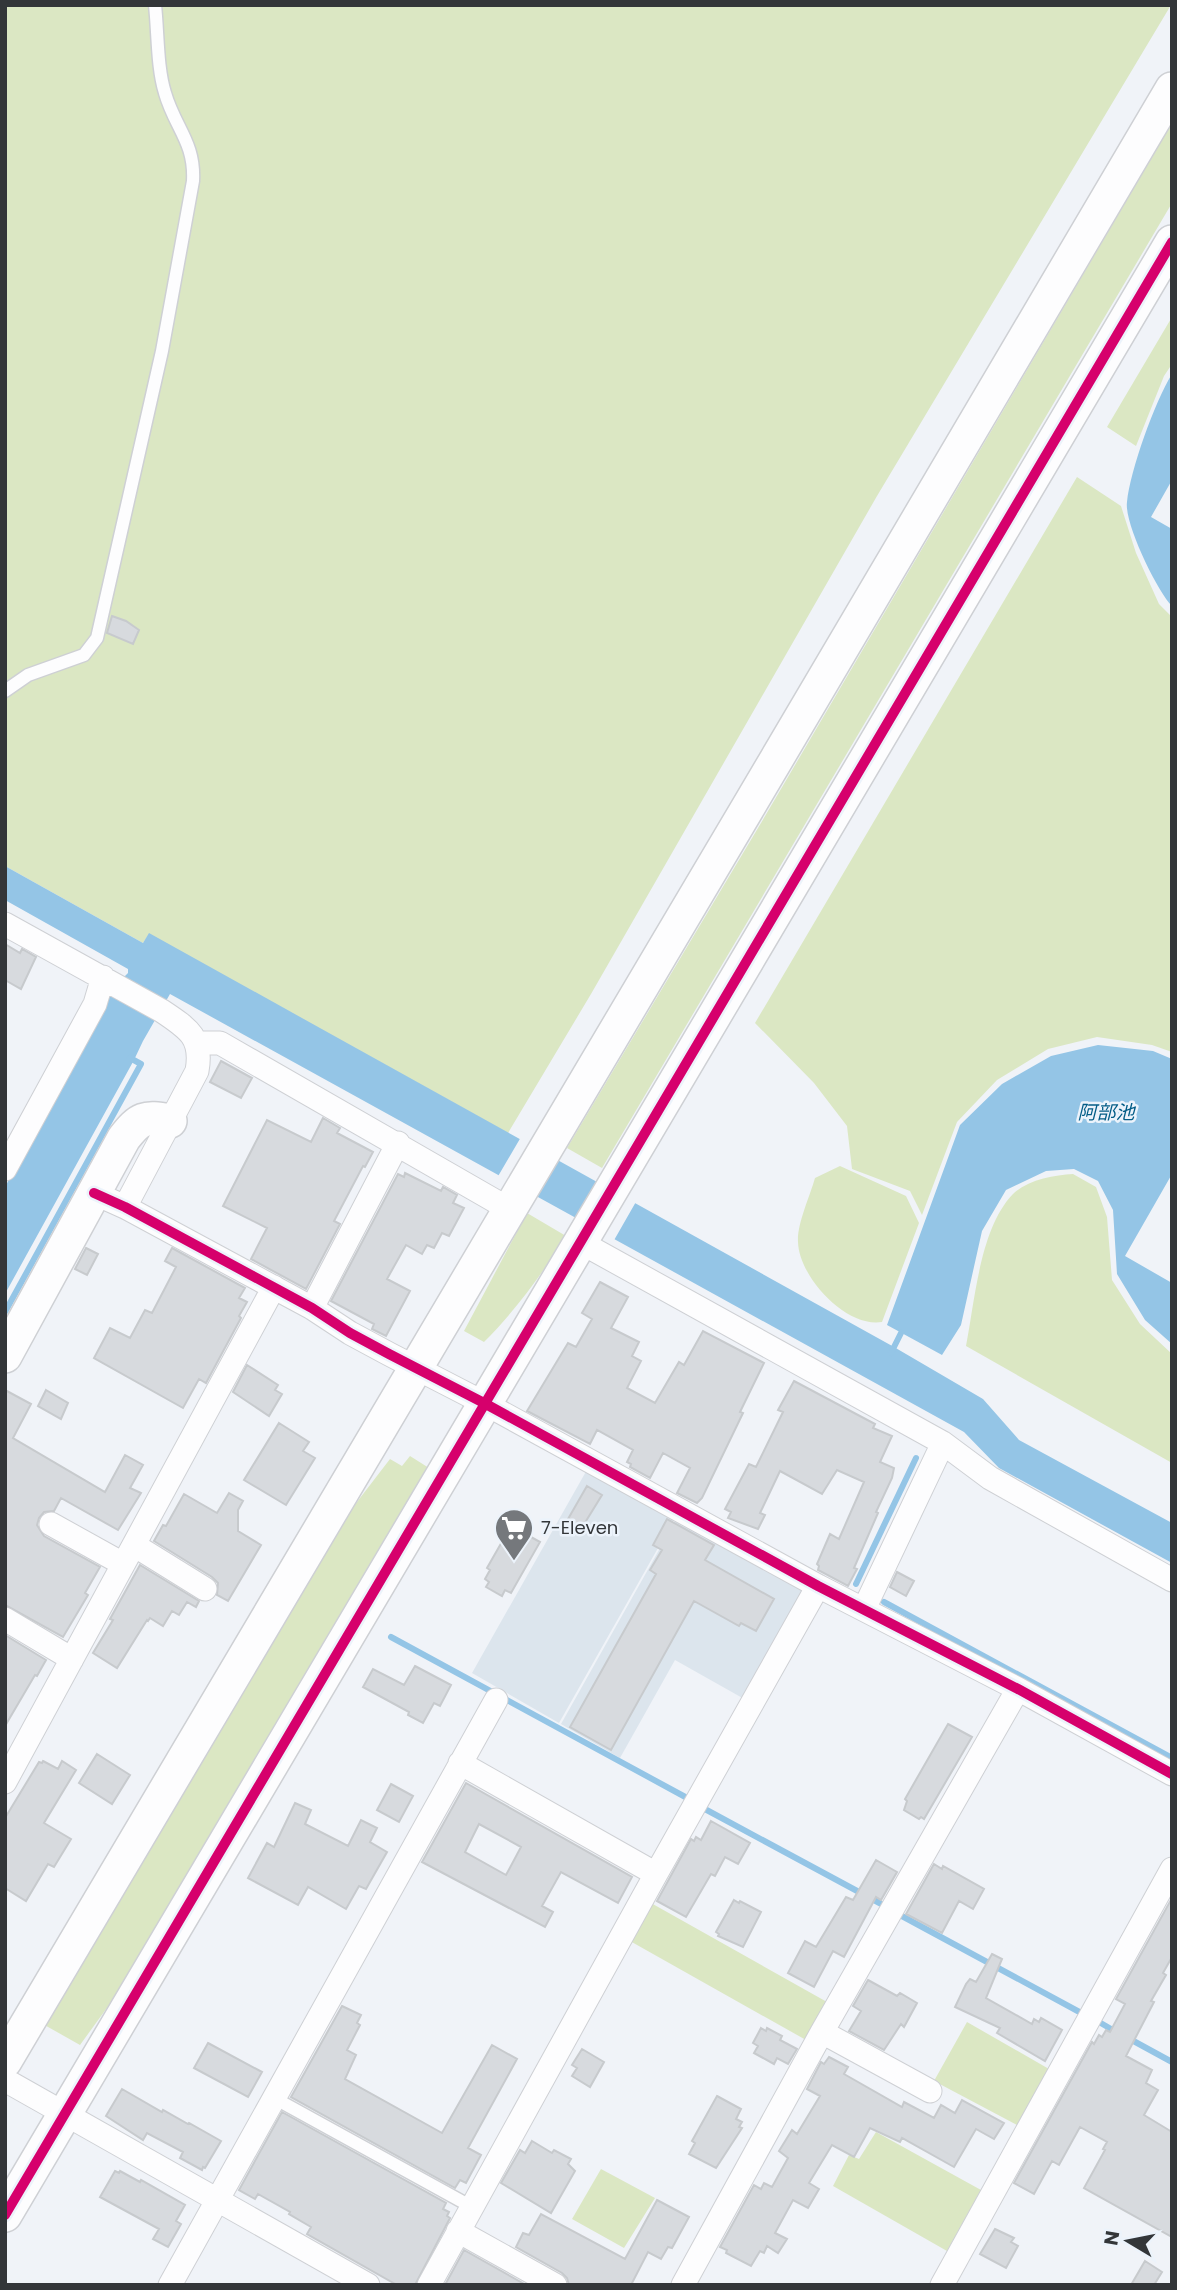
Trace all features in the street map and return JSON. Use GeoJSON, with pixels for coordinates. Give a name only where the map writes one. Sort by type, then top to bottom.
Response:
{"type":"FeatureCollection","features":[{"type":"Feature","properties":{"kind":"street"},"geometry":{"type":"LineString","coordinates":[[5,2061],[417,1369],[512,1202],[1172,89]]}},
{"type":"Feature","properties":{"kind":"street"},"geometry":{"type":"LineString","coordinates":[[5,2215],[1172,242]]}},
{"type":"Feature","properties":{"kind":"street"},"geometry":{"type":"LineString","coordinates":[[5,924],[163,1011],[179,1022],[198,1043],[200,1056],[197,1072],[125,1207]]}},
{"type":"Feature","properties":{"kind":"street"},"geometry":{"type":"LineString","coordinates":[[5,1169],[95,1004],[111,981]]}},
{"type":"Feature","properties":{"kind":"street"},"geometry":{"type":"LineString","coordinates":[[198,1043],[220,1043],[398,1143],[512,1202]]}},
{"type":"Feature","properties":{"kind":"street"},"geometry":{"type":"LineString","coordinates":[[5,1356],[124,1138],[137,1123],[145,1119],[170,1121]]}},
{"type":"Feature","properties":{"kind":"street"},"geometry":{"type":"LineString","coordinates":[[312,1308],[398,1143]]}},
{"type":"Feature","properties":{"kind":"street"},"geometry":{"type":"LineString","coordinates":[[94,1194],[125,1207],[274,1287],[417,1369],[818,1586],[1018,1689],[1172,1774]]}},
{"type":"Feature","properties":{"kind":"street"},"geometry":{"type":"LineString","coordinates":[[583,1238],[943,1443],[990,1478],[1172,1580]]}},
{"type":"Feature","properties":{"kind":"street"},"geometry":{"type":"LineString","coordinates":[[5,1782],[274,1287]]}},
{"type":"Feature","properties":{"kind":"street"},"geometry":{"type":"LineString","coordinates":[[864,1609],[943,1443]]}},
{"type":"Feature","properties":{"kind":"street"},"geometry":{"type":"LineString","coordinates":[[51,1524],[128,1554],[205,1589]]}},
{"type":"Feature","properties":{"kind":"street"},"geometry":{"type":"LineString","coordinates":[[429,2285],[458,2231],[467,2205],[818,1586]]}},
{"type":"Feature","properties":{"kind":"street"},"geometry":{"type":"LineString","coordinates":[[5,1619],[72,1659]]}},
{"type":"Feature","properties":{"kind":"street"},"geometry":{"type":"LineString","coordinates":[[683,2285],[822,2032],[1018,1689]]}},
{"type":"Feature","properties":{"kind":"street"},"geometry":{"type":"LineString","coordinates":[[170,2285],[496,1700]]}},
{"type":"Feature","properties":{"kind":"street"},"geometry":{"type":"LineString","coordinates":[[460,1763],[656,1874]]}},
{"type":"Feature","properties":{"kind":"street"},"geometry":{"type":"LineString","coordinates":[[942,2285],[1172,1869]]}},
{"type":"Feature","properties":{"kind":"street"},"geometry":{"type":"LineString","coordinates":[[822,2032],[930,2091]]}},
{"type":"Feature","properties":{"kind":"street"},"geometry":{"type":"LineString","coordinates":[[5,2080],[368,2285]]}},
{"type":"Feature","properties":{"kind":"street"},"geometry":{"type":"LineString","coordinates":[[458,2231],[555,2285]]}},
{"type":"Feature","properties":{"kind":"lane"},"geometry":{"type":"LineString","coordinates":[[5,691],[29,675],[84,654],[97,638],[162,351],[194,165],[188,142],[168,104],[164,89],[155,5]]}},
{"type":"Feature","properties":{"kind":"lane"},"geometry":{"type":"LineString","coordinates":[[274,2098],[467,2205]]}},
{"type":"Feature","properties":{"kind":"shaded area"},"geometry":{"type":"Polygon","coordinates":[[[588,1468],[675,1518],[559,1723],[472,1673],[588,1468]]]}},
{"type":"Feature","properties":{"kind":"shaded area"},"geometry":{"type":"Polygon","coordinates":[[[677,1518],[803,1589],[805,1596],[746,1700],[675,1660],[620,1758],[561,1724],[677,1518]]]}},
{"type":"Feature","properties":{"kind":"green space"},"geometry":{"type":"Polygon","coordinates":[[[5,5],[1171,5],[877,496],[591,994],[508,1133],[149,934],[143,943],[5,866],[5,5]]]}},
{"type":"Feature","properties":{"kind":"green space"},"geometry":{"type":"Polygon","coordinates":[[[1172,123],[1172,203],[602,1168],[567,1148],[1172,123]]]}},
{"type":"Feature","properties":{"kind":"green space"},"geometry":{"type":"Polygon","coordinates":[[[1172,317],[1172,364],[1164,376],[1136,446],[1107,427],[1172,317]]]}},
{"type":"Feature","properties":{"kind":"green space"},"geometry":{"type":"Polygon","coordinates":[[[1077,477],[1121,506],[1136,553],[1159,604],[1172,617],[1172,1052],[1152,1045],[1097,1037],[1048,1049],[997,1080],[957,1122],[922,1215],[910,1191],[852,1169],[847,1126],[814,1083],[755,1023],[1077,477]]]}},
{"type":"Feature","properties":{"kind":"green space"},"geometry":{"type":"Polygon","coordinates":[[[840,1166],[906,1196],[919,1223],[882,1322],[868,1322],[840,1309],[816,1284],[800,1256],[800,1227],[815,1178],[840,1166]]]}},
{"type":"Feature","properties":{"kind":"green space"},"geometry":{"type":"Polygon","coordinates":[[[1073,1174],[1096,1187],[1107,1217],[1112,1280],[1140,1324],[1172,1354],[1172,1463],[966,1346],[986,1245],[1002,1208],[1013,1194],[1026,1185],[1049,1177],[1073,1174]]]}},
{"type":"Feature","properties":{"kind":"green space"},"geometry":{"type":"Polygon","coordinates":[[[527,1213],[566,1236],[528,1291],[484,1342],[464,1331],[527,1213]]]}},
{"type":"Feature","properties":{"kind":"green space"},"geometry":{"type":"Polygon","coordinates":[[[410,1456],[429,1468],[133,1972],[80,2045],[41,2023],[337,1528],[390,1459],[402,1466],[410,1456]]]}},
{"type":"Feature","properties":{"kind":"green space"},"geometry":{"type":"Polygon","coordinates":[[[651,1903],[827,2002],[806,2040],[630,1941],[651,1903]]]}},
{"type":"Feature","properties":{"kind":"green space"},"geometry":{"type":"Polygon","coordinates":[[[967,2022],[1049,2069],[1017,2125],[934,2081],[967,2022]]]}},
{"type":"Feature","properties":{"kind":"green space"},"geometry":{"type":"Polygon","coordinates":[[[876,2132],[981,2190],[947,2251],[833,2186],[849,2155],[859,2159],[876,2132]]]}},
{"type":"Feature","properties":{"kind":"green space"},"geometry":{"type":"Polygon","coordinates":[[[601,2169],[655,2198],[624,2248],[572,2219],[601,2169]]]}},
{"type":"Feature","properties":{"kind":"water"},"geometry":{"type":"Polygon","coordinates":[[[1172,374],[1172,480],[1151,517],[1172,529],[1172,606],[1158,586],[1136,540],[1127,512],[1127,502],[1144,436],[1172,374]]]}},
{"type":"Feature","properties":{"kind":"water"},"geometry":{"type":"Polygon","coordinates":[[[5,866],[143,943],[149,933],[983,1399],[1019,1440],[1172,1523],[1172,1563],[999,1468],[964,1432],[170,994],[5,1294],[5,1187],[111,990],[128,973],[128,969],[5,900],[5,866]]]}},
{"type":"Feature","properties":{"kind":"water","name":"阿部池"},"geometry":{"type":"Polygon","coordinates":[[[1098,1045],[1153,1051],[1172,1059],[1172,1174],[1125,1256],[1172,1283],[1172,1344],[1145,1320],[1117,1274],[1113,1210],[1098,1181],[1074,1169],[1046,1171],[1006,1190],[982,1231],[961,1325],[942,1355],[887,1325],[960,1125],[1002,1084],[1051,1056],[1098,1045]]]}},
{"type":"Feature","properties":{"kind":"pier"},"geometry":{"type":"Polygon","coordinates":[[[521,1137],[556,1157],[532,1198],[497,1178],[521,1137]]]}},
{"type":"Feature","properties":{"kind":"pier"},"geometry":{"type":"Polygon","coordinates":[[[600,1179],[637,1200],[613,1242],[575,1222],[600,1179]]]}},
{"type":"Feature","properties":{"kind":"building"},"geometry":{"type":"Polygon","coordinates":[[[112,616],[139,630],[133,644],[107,633],[112,616]]]}},
{"type":"Feature","properties":{"kind":"building"},"geometry":{"type":"Polygon","coordinates":[[[5,944],[20,953],[22,949],[36,957],[21,989],[5,980],[5,944]]]}},
{"type":"Feature","properties":{"kind":"building"},"geometry":{"type":"Polygon","coordinates":[[[221,1061],[252,1078],[241,1098],[210,1082],[221,1061]]]}},
{"type":"Feature","properties":{"kind":"building"},"geometry":{"type":"Polygon","coordinates":[[[323,1118],[340,1128],[337,1133],[373,1152],[334,1221],[340,1224],[306,1289],[251,1259],[267,1228],[223,1206],[267,1120],[311,1142],[323,1118]]]}},
{"type":"Feature","properties":{"kind":"building"},"geometry":{"type":"Polygon","coordinates":[[[405,1173],[441,1191],[443,1187],[457,1195],[453,1203],[464,1208],[449,1236],[442,1233],[434,1248],[427,1245],[422,1254],[406,1245],[387,1279],[410,1291],[386,1336],[372,1329],[374,1324],[331,1301],[398,1174],[404,1177],[405,1173]]]}},
{"type":"Feature","properties":{"kind":"building"},"geometry":{"type":"Polygon","coordinates":[[[86,1248],[98,1254],[87,1275],[75,1269],[86,1248]]]}},
{"type":"Feature","properties":{"kind":"building"},"geometry":{"type":"Polygon","coordinates":[[[172,1248],[245,1288],[239,1298],[247,1302],[206,1383],[199,1379],[183,1408],[94,1358],[110,1328],[130,1338],[145,1310],[152,1313],[176,1267],[165,1261],[172,1248]]]}},
{"type":"Feature","properties":{"kind":"building"},"geometry":{"type":"Polygon","coordinates":[[[600,1282],[628,1297],[611,1328],[639,1342],[632,1356],[641,1361],[627,1388],[655,1403],[679,1362],[684,1365],[703,1331],[764,1363],[740,1412],[743,1413],[702,1498],[697,1503],[677,1493],[690,1468],[663,1453],[650,1478],[630,1467],[631,1464],[627,1462],[633,1450],[597,1430],[590,1444],[527,1411],[568,1343],[576,1347],[592,1319],[582,1313],[600,1282]]]}},
{"type":"Feature","properties":{"kind":"building"},"geometry":{"type":"Polygon","coordinates":[[[247,1365],[278,1385],[275,1390],[282,1394],[269,1416],[233,1392],[247,1365]]]}},
{"type":"Feature","properties":{"kind":"building"},"geometry":{"type":"Polygon","coordinates":[[[794,1381],[875,1424],[873,1428],[892,1436],[880,1462],[894,1468],[892,1478],[848,1586],[818,1570],[817,1564],[830,1534],[839,1539],[864,1482],[837,1470],[822,1494],[780,1471],[760,1513],[765,1515],[758,1529],[728,1518],[731,1512],[725,1509],[749,1464],[756,1467],[783,1412],[778,1410],[794,1381]]]}},
{"type":"Feature","properties":{"kind":"building"},"geometry":{"type":"Polygon","coordinates":[[[5,1390],[31,1404],[13,1438],[105,1492],[125,1455],[143,1465],[130,1488],[141,1493],[118,1530],[61,1498],[54,1511],[44,1512],[39,1518],[37,1525],[44,1536],[100,1567],[85,1593],[88,1595],[63,1637],[5,1605],[5,1390]]]}},
{"type":"Feature","properties":{"kind":"building"},"geometry":{"type":"Polygon","coordinates":[[[46,1390],[68,1403],[61,1419],[38,1406],[46,1390]]]}},
{"type":"Feature","properties":{"kind":"building"},"geometry":{"type":"Polygon","coordinates":[[[279,1423],[309,1442],[303,1451],[315,1458],[286,1505],[244,1480],[279,1423]]]}},
{"type":"Feature","properties":{"kind":"building"},"geometry":{"type":"Polygon","coordinates":[[[587,1486],[602,1495],[578,1534],[564,1526],[587,1486]]]}},
{"type":"Feature","properties":{"kind":"building"},"geometry":{"type":"Polygon","coordinates":[[[229,1493],[243,1501],[238,1510],[238,1531],[261,1545],[228,1601],[217,1595],[218,1583],[212,1577],[154,1541],[184,1494],[217,1513],[229,1493]]]}},
{"type":"Feature","properties":{"kind":"building"},"geometry":{"type":"Polygon","coordinates":[[[667,1519],[714,1545],[705,1560],[774,1599],[756,1631],[741,1623],[739,1626],[694,1601],[611,1750],[570,1727],[656,1574],[650,1570],[662,1550],[653,1545],[667,1519]]]}},
{"type":"Feature","properties":{"kind":"building"},"geometry":{"type":"Polygon","coordinates":[[[511,1526],[540,1542],[511,1593],[505,1590],[502,1596],[486,1587],[489,1582],[485,1579],[490,1570],[487,1568],[511,1526]]]}},
{"type":"Feature","properties":{"kind":"building"},"geometry":{"type":"Polygon","coordinates":[[[140,1565],[199,1601],[196,1607],[187,1602],[179,1615],[172,1611],[163,1626],[150,1618],[147,1620],[117,1668],[93,1653],[140,1565]]]}},
{"type":"Feature","properties":{"kind":"building"},"geometry":{"type":"Polygon","coordinates":[[[897,1572],[914,1581],[906,1596],[890,1587],[897,1572]]]}},
{"type":"Feature","properties":{"kind":"building"},"geometry":{"type":"Polygon","coordinates":[[[5,1635],[46,1660],[5,1726],[5,1635]]]}},
{"type":"Feature","properties":{"kind":"building"},"geometry":{"type":"Polygon","coordinates":[[[415,1666],[451,1685],[440,1706],[434,1703],[423,1723],[408,1715],[409,1712],[363,1687],[373,1669],[404,1685],[415,1666]]]}},
{"type":"Feature","properties":{"kind":"building"},"geometry":{"type":"Polygon","coordinates":[[[948,1724],[972,1737],[924,1819],[919,1819],[904,1810],[907,1801],[905,1799],[948,1724]]]}},
{"type":"Feature","properties":{"kind":"building"},"geometry":{"type":"Polygon","coordinates":[[[97,1754],[130,1775],[112,1804],[79,1783],[97,1754]]]}},
{"type":"Feature","properties":{"kind":"building"},"geometry":{"type":"Polygon","coordinates":[[[43,1761],[58,1769],[62,1761],[76,1770],[44,1823],[71,1839],[54,1867],[48,1864],[26,1901],[5,1888],[5,1818],[39,1762],[43,1761]]]}},
{"type":"Feature","properties":{"kind":"building"},"geometry":{"type":"Polygon","coordinates":[[[466,1783],[632,1877],[618,1903],[561,1872],[542,1906],[553,1912],[545,1927],[422,1862],[466,1783]],[[479,1824],[465,1852],[506,1875],[521,1847],[479,1824]]]}},
{"type":"Feature","properties":{"kind":"building"},"geometry":{"type":"Polygon","coordinates":[[[391,1784],[413,1796],[399,1822],[377,1810],[391,1784]]]}},
{"type":"Feature","properties":{"kind":"building"},"geometry":{"type":"Polygon","coordinates":[[[295,1803],[311,1810],[305,1824],[348,1846],[361,1820],[377,1828],[370,1842],[387,1852],[366,1889],[359,1886],[346,1909],[308,1887],[298,1905],[248,1878],[267,1843],[274,1847],[295,1803]]]}},
{"type":"Feature","properties":{"kind":"building"},"geometry":{"type":"Polygon","coordinates":[[[711,1821],[750,1843],[738,1864],[725,1857],[715,1876],[711,1874],[686,1917],[657,1901],[691,1839],[694,1841],[696,1837],[701,1840],[711,1821]]]}},
{"type":"Feature","properties":{"kind":"building"},"geometry":{"type":"Polygon","coordinates":[[[876,1860],[897,1872],[881,1900],[876,1897],[844,1957],[833,1951],[814,1987],[788,1973],[805,1941],[816,1947],[846,1897],[853,1900],[876,1860]]]}},
{"type":"Feature","properties":{"kind":"building"},"geometry":{"type":"Polygon","coordinates":[[[934,1864],[942,1869],[943,1866],[984,1889],[973,1909],[959,1901],[942,1933],[906,1914],[934,1864]]]}},
{"type":"Feature","properties":{"kind":"building"},"geometry":{"type":"Polygon","coordinates":[[[1172,1898],[1172,1957],[1163,1973],[1166,1975],[1151,2001],[1154,2002],[1126,2056],[1152,2070],[1146,2083],[1158,2090],[1144,2115],[1172,2132],[1172,2237],[1084,2188],[1107,2142],[1080,2127],[1059,2165],[1052,2161],[1034,2194],[1014,2183],[1092,2042],[1094,2044],[1106,2030],[1110,2032],[1125,2004],[1116,1999],[1172,1898]]]}},
{"type":"Feature","properties":{"kind":"building"},"geometry":{"type":"Polygon","coordinates":[[[734,1900],[761,1912],[743,1947],[718,1936],[716,1932],[734,1900]]]}},
{"type":"Feature","properties":{"kind":"building"},"geometry":{"type":"Polygon","coordinates":[[[992,1954],[1002,1959],[986,1998],[1032,2024],[1034,2019],[1039,2022],[1041,2018],[1062,2030],[1045,2061],[997,2033],[1000,2028],[955,2007],[966,1984],[970,1979],[976,1982],[992,1954]]]}},
{"type":"Feature","properties":{"kind":"building"},"geometry":{"type":"Polygon","coordinates":[[[868,1980],[897,1996],[900,1993],[917,2003],[904,2027],[901,2024],[884,2050],[849,2031],[861,2011],[853,2006],[868,1980]]]}},
{"type":"Feature","properties":{"kind":"building"},"geometry":{"type":"Polygon","coordinates":[[[342,2006],[361,2015],[357,2023],[360,2025],[347,2050],[356,2055],[345,2079],[442,2133],[492,2045],[517,2059],[468,2148],[481,2155],[466,2183],[460,2180],[455,2188],[291,2097],[342,2006]]]}},
{"type":"Feature","properties":{"kind":"building"},"geometry":{"type":"Polygon","coordinates":[[[761,2028],[766,2031],[767,2028],[782,2036],[780,2040],[797,2049],[788,2064],[777,2058],[774,2064],[754,2053],[758,2046],[753,2043],[761,2028]]]}},
{"type":"Feature","properties":{"kind":"building"},"geometry":{"type":"Polygon","coordinates":[[[208,2043],[262,2072],[248,2097],[194,2068],[208,2043]]]}},
{"type":"Feature","properties":{"kind":"building"},"geometry":{"type":"Polygon","coordinates":[[[582,2049],[604,2062],[590,2087],[572,2076],[577,2068],[572,2065],[582,2049]]]}},
{"type":"Feature","properties":{"kind":"building"},"geometry":{"type":"Polygon","coordinates":[[[829,2057],[848,2067],[844,2074],[902,2107],[904,2102],[934,2118],[941,2105],[955,2113],[962,2100],[1004,2123],[994,2139],[976,2129],[954,2167],[902,2138],[900,2142],[870,2128],[854,2157],[832,2145],[809,2183],[819,2189],[808,2208],[793,2200],[775,2233],[787,2239],[778,2253],[767,2246],[764,2253],[760,2251],[751,2266],[720,2247],[754,2185],[761,2189],[764,2183],[772,2187],[788,2158],[779,2151],[792,2130],[797,2134],[820,2096],[807,2089],[821,2062],[824,2064],[829,2057]]]}},
{"type":"Feature","properties":{"kind":"building"},"geometry":{"type":"Polygon","coordinates":[[[122,2089],[221,2141],[205,2168],[202,2170],[180,2158],[183,2152],[147,2133],[143,2140],[106,2116],[122,2089]]]}},
{"type":"Feature","properties":{"kind":"building"},"geometry":{"type":"Polygon","coordinates":[[[717,2096],[741,2109],[736,2119],[742,2122],[739,2127],[742,2128],[716,2168],[689,2154],[695,2143],[692,2141],[717,2096]]]}},
{"type":"Feature","properties":{"kind":"building"},"geometry":{"type":"Polygon","coordinates":[[[282,2112],[446,2203],[443,2209],[449,2212],[447,2216],[450,2218],[415,2285],[397,2285],[307,2234],[311,2227],[289,2214],[290,2212],[258,2194],[255,2199],[239,2190],[282,2112]]]}},
{"type":"Feature","properties":{"kind":"building"},"geometry":{"type":"Polygon","coordinates":[[[532,2141],[552,2153],[554,2150],[571,2159],[568,2164],[575,2171],[551,2213],[501,2183],[520,2150],[525,2153],[532,2141]]]}},
{"type":"Feature","properties":{"kind":"building"},"geometry":{"type":"Polygon","coordinates":[[[115,2171],[140,2182],[141,2180],[185,2205],[176,2221],[181,2224],[168,2247],[153,2239],[159,2229],[100,2197],[115,2171]]]}},
{"type":"Feature","properties":{"kind":"building"},"geometry":{"type":"Polygon","coordinates":[[[657,2200],[689,2217],[672,2248],[668,2247],[661,2259],[648,2252],[631,2285],[569,2285],[562,2273],[516,2247],[523,2233],[529,2235],[541,2214],[625,2259],[657,2200]]]}},
{"type":"Feature","properties":{"kind":"building"},"geometry":{"type":"Polygon","coordinates":[[[995,2229],[1014,2238],[1011,2242],[1018,2246],[1006,2268],[980,2254],[995,2229]]]}},
{"type":"Feature","properties":{"kind":"building"},"geometry":{"type":"Polygon","coordinates":[[[464,2250],[526,2285],[445,2285],[464,2250]]]}},
{"type":"Feature","properties":{"kind":"building"},"geometry":{"type":"Polygon","coordinates":[[[1145,2261],[1162,2272],[1154,2285],[1131,2285],[1145,2261]]]}},
{"type":"Feature","properties":{"kind":"waterway"},"geometry":{"type":"LineString","coordinates":[[5,1312],[141,1064],[130,1058]]}},
{"type":"Feature","properties":{"kind":"waterway"},"geometry":{"type":"LineString","coordinates":[[891,1353],[901,1333]]}},
{"type":"Feature","properties":{"kind":"waterway"},"geometry":{"type":"LineString","coordinates":[[856,1584],[916,1458]]}},
{"type":"Feature","properties":{"kind":"waterway"},"geometry":{"type":"LineString","coordinates":[[884,1602],[1172,1758]]}},
{"type":"Feature","properties":{"kind":"waterway"},"geometry":{"type":"LineString","coordinates":[[391,1637],[689,1799],[687,1801]]}},
{"type":"Feature","properties":{"kind":"waterway"},"geometry":{"type":"LineString","coordinates":[[703,1808],[885,1906]]}},
{"type":"Feature","properties":{"kind":"waterway"},"geometry":{"type":"LineString","coordinates":[[900,1915],[1085,2015]]}},
{"type":"Feature","properties":{"kind":"waterway"},"geometry":{"type":"LineString","coordinates":[[1099,2022],[1118,2033]]}},
{"type":"Feature","properties":{"kind":"waterway"},"geometry":{"type":"LineString","coordinates":[[1128,2038],[1172,2062]]}},
{"type":"Feature","properties":{"kind":"cycle path"},"geometry":{"type":"LineString","coordinates":[[5,2215],[1172,242]]}},
{"type":"Feature","properties":{"kind":"cycle path"},"geometry":{"type":"LineString","coordinates":[[94,1193],[312,1308],[350,1333],[484,1403],[818,1586],[1018,1689],[1172,1774]]}},
{"type":"Feature","properties":{"kind":"place","name":"7-Eleven"},"geometry":{"type":"Point","coordinates":[514,1562]}}]}
